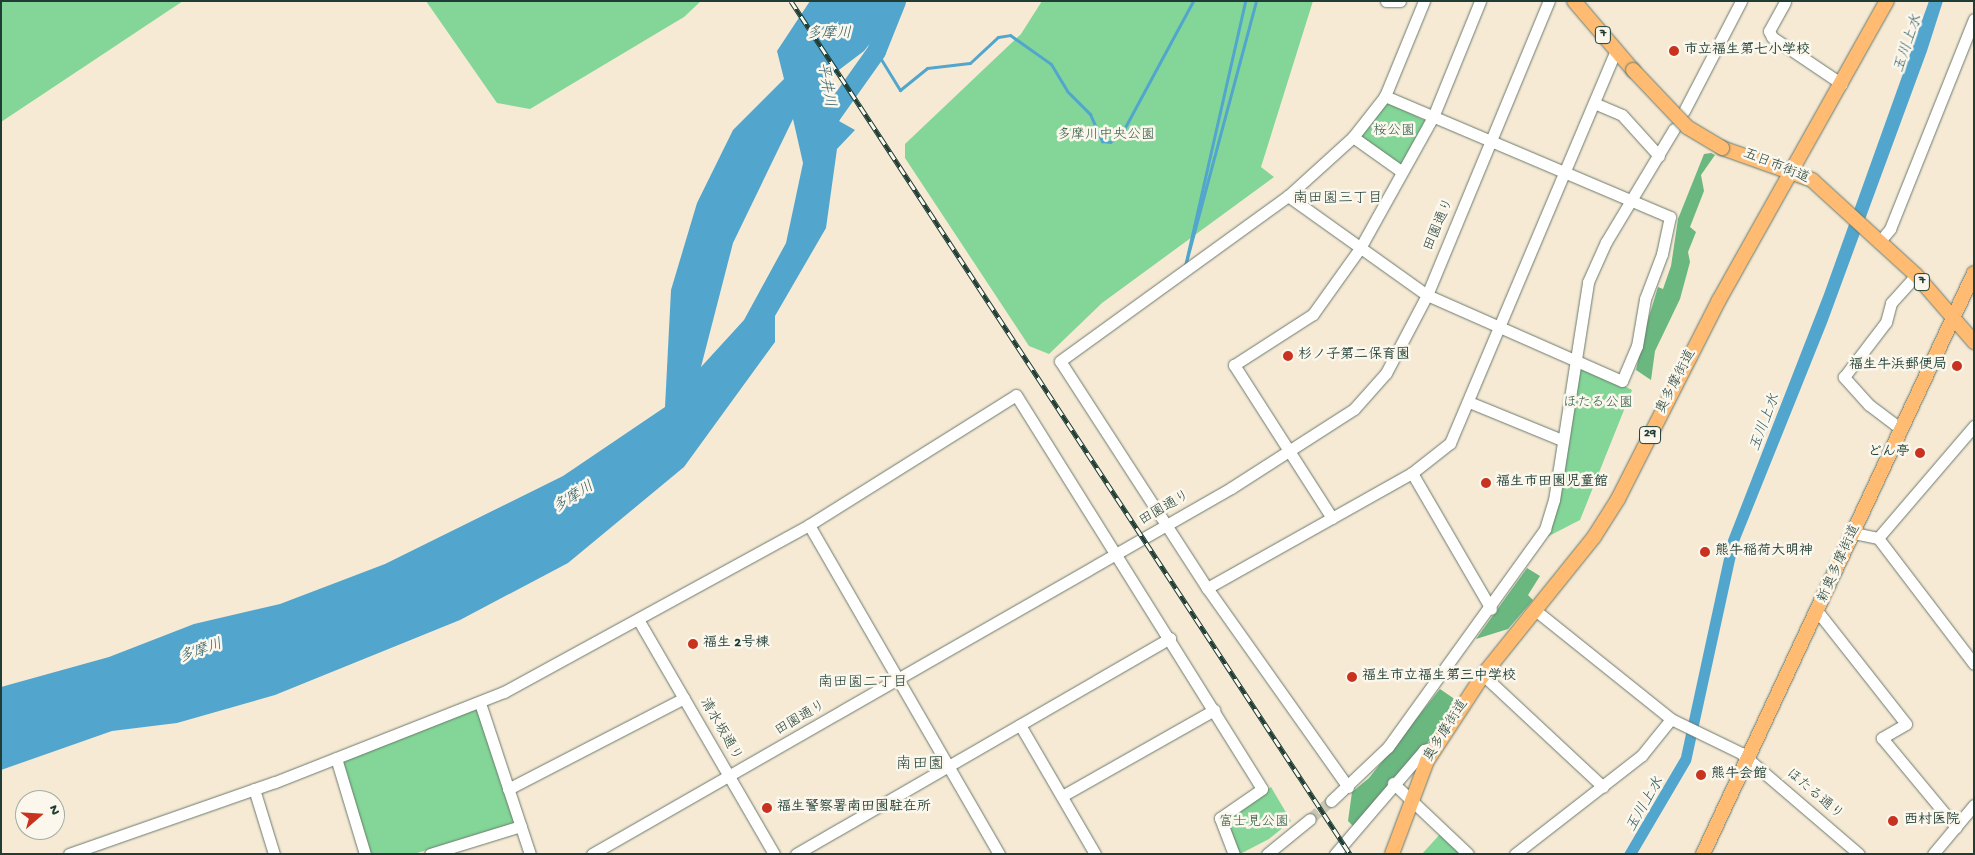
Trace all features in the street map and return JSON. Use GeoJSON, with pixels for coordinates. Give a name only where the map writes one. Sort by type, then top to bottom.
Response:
{"type":"FeatureCollection","features":[{"type":"Feature","properties":{"kind":"main road","name":"五日市街道"},"geometry":{"type":"LineString","coordinates":[[1574,1],[1633,70],[1687,127],[1722,148],[1794,172],[1812,180],[1916,274],[1974,342]]}},
{"type":"Feature","properties":{"kind":"main road","name":"奥多摩街道"},"geometry":{"type":"LineString","coordinates":[[1392,854],[1412,802],[1437,746],[1483,675],[1594,537],[1618,498],[1718,300],[1794,172],[1887,1]]}},
{"type":"Feature","properties":{"kind":"main road","name":"新奥多摩街道"},"geometry":{"type":"LineString","coordinates":[[1703,854],[1749,760],[1974,273]]}},
{"type":"Feature","properties":{"kind":"street"},"geometry":{"type":"LineString","coordinates":[[1386,1],[1400,1]]}},
{"type":"Feature","properties":{"kind":"street"},"geometry":{"type":"LineString","coordinates":[[1348,787],[1207,588],[1060,361],[1288,196],[1353,136],[1385,96],[1424,1]]}},
{"type":"Feature","properties":{"kind":"street"},"geometry":{"type":"LineString","coordinates":[[1332,518],[1234,365],[1314,314],[1360,248],[1433,117],[1480,1]]}},
{"type":"Feature","properties":{"kind":"street","name":"田園通り"},"geometry":{"type":"LineString","coordinates":[[592,854],[898,680],[1290,452],[1370,394],[1402,346],[1427,295],[1492,144],[1549,1]]}},
{"type":"Feature","properties":{"kind":"street"},"geometry":{"type":"LineString","coordinates":[[1684,112],[1741,1]]}},
{"type":"Feature","properties":{"kind":"street"},"geometry":{"type":"LineString","coordinates":[[1785,2],[1769,31],[1772,37],[1842,84]]}},
{"type":"Feature","properties":{"kind":"street"},"geometry":{"type":"LineString","coordinates":[[1880,241],[1890,229],[1970,43],[1974,19]]}},
{"type":"Feature","properties":{"kind":"street"},"geometry":{"type":"LineString","coordinates":[[1207,588],[1412,473],[1450,443],[1469,402],[1616,50]]}},
{"type":"Feature","properties":{"kind":"street"},"geometry":{"type":"LineString","coordinates":[[1288,196],[1427,295],[1574,358],[1622,381],[1637,346],[1644,299],[1662,254],[1670,217],[1492,144],[1385,96]]}},
{"type":"Feature","properties":{"kind":"street"},"geometry":{"type":"LineString","coordinates":[[1594,103],[1622,115],[1659,156]]}},
{"type":"Feature","properties":{"kind":"street"},"geometry":{"type":"LineString","coordinates":[[1331,801],[1348,787],[1388,747],[1491,609],[1545,529],[1554,500],[1574,358],[1588,282],[1631,201],[1674,129]]}},
{"type":"Feature","properties":{"kind":"street"},"geometry":{"type":"LineString","coordinates":[[1353,136],[1402,172]]}},
{"type":"Feature","properties":{"kind":"street"},"geometry":{"type":"LineString","coordinates":[[1901,429],[1869,405],[1844,377],[1886,322],[1891,303],[1916,274]]}},
{"type":"Feature","properties":{"kind":"street"},"geometry":{"type":"LineString","coordinates":[[72,853],[254,789],[480,703],[639,621],[809,524],[1016,395],[1118,552],[1262,789],[1220,818],[1234,854]]}},
{"type":"Feature","properties":{"kind":"street"},"geometry":{"type":"LineString","coordinates":[[1469,402],[1562,440]]}},
{"type":"Feature","properties":{"kind":"street"},"geometry":{"type":"LineString","coordinates":[[1878,538],[1974,426]]}},
{"type":"Feature","properties":{"kind":"street"},"geometry":{"type":"LineString","coordinates":[[1412,473],[1491,609]]}},
{"type":"Feature","properties":{"kind":"street"},"geometry":{"type":"LineString","coordinates":[[809,524],[997,853]]}},
{"type":"Feature","properties":{"kind":"street"},"geometry":{"type":"LineString","coordinates":[[1854,533],[1878,538],[1974,664]]}},
{"type":"Feature","properties":{"kind":"street","name":"ほたる通り"},"geometry":{"type":"LineString","coordinates":[[1535,610],[1671,719],[1703,734],[1749,760],[1859,854]]}},
{"type":"Feature","properties":{"kind":"street"},"geometry":{"type":"LineString","coordinates":[[1818,612],[1829,619],[1906,724],[1882,738],[1956,827]]}},
{"type":"Feature","properties":{"kind":"street","name":"清水坂通り"},"geometry":{"type":"LineString","coordinates":[[639,621],[774,854]]}},
{"type":"Feature","properties":{"kind":"street"},"geometry":{"type":"LineString","coordinates":[[796,854],[1170,638]]}},
{"type":"Feature","properties":{"kind":"street"},"geometry":{"type":"LineString","coordinates":[[1483,675],[1603,787]]}},
{"type":"Feature","properties":{"kind":"street"},"geometry":{"type":"LineString","coordinates":[[508,790],[684,698]]}},
{"type":"Feature","properties":{"kind":"street"},"geometry":{"type":"LineString","coordinates":[[480,703],[530,854]]}},
{"type":"Feature","properties":{"kind":"street"},"geometry":{"type":"LineString","coordinates":[[1062,796],[1214,710]]}},
{"type":"Feature","properties":{"kind":"street"},"geometry":{"type":"LineString","coordinates":[[1515,854],[1642,755],[1671,719]]}},
{"type":"Feature","properties":{"kind":"street"},"geometry":{"type":"LineString","coordinates":[[1020,725],[1095,854]]}},
{"type":"Feature","properties":{"kind":"street"},"geometry":{"type":"LineString","coordinates":[[1334,854],[1393,783],[1424,750],[1437,746]]}},
{"type":"Feature","properties":{"kind":"street"},"geometry":{"type":"LineString","coordinates":[[336,758],[365,854]]}},
{"type":"Feature","properties":{"kind":"street"},"geometry":{"type":"LineString","coordinates":[[1393,783],[1468,854]]}},
{"type":"Feature","properties":{"kind":"street"},"geometry":{"type":"LineString","coordinates":[[254,789],[274,854]]}},
{"type":"Feature","properties":{"kind":"street"},"geometry":{"type":"LineString","coordinates":[[1934,854],[1974,805]]}},
{"type":"Feature","properties":{"kind":"street"},"geometry":{"type":"LineString","coordinates":[[1267,854],[1310,819]]}},
{"type":"Feature","properties":{"kind":"street"},"geometry":{"type":"LineString","coordinates":[[430,854],[521,826]]}},
{"type":"Feature","properties":{"kind":"green space"},"geometry":{"type":"Polygon","coordinates":[[[1,1],[183,1],[1,122],[1,1]]]}},
{"type":"Feature","properties":{"kind":"green space"},"geometry":{"type":"Polygon","coordinates":[[[426,1],[701,1],[684,17],[530,109],[497,103],[426,1]]]}},
{"type":"Feature","properties":{"kind":"green space","name":"多摩川中央公園"},"geometry":{"type":"Polygon","coordinates":[[[1042,1],[1313,1],[1261,167],[1274,177],[1102,303],[1049,354],[1029,346],[905,158],[905,144],[1021,34],[1042,1]]]}},
{"type":"Feature","properties":{"kind":"green space","name":"桜公園"},"geometry":{"type":"Polygon","coordinates":[[[1390,103],[1428,122],[1404,165],[1398,166],[1359,139],[1383,105],[1390,103]]]}},
{"type":"Feature","properties":{"kind":"green space"},"geometry":{"type":"Polygon","coordinates":[[[1711,153],[1715,155],[1701,175],[1704,191],[1690,227],[1696,232],[1688,252],[1690,262],[1680,299],[1655,351],[1651,380],[1636,370],[1644,333],[1658,287],[1663,289],[1671,266],[1678,219],[1704,154],[1711,153]]]}},
{"type":"Feature","properties":{"kind":"green space","name":"ほたる公園"},"geometry":{"type":"Polygon","coordinates":[[[1576,361],[1632,390],[1580,520],[1543,539],[1576,361]]]}},
{"type":"Feature","properties":{"kind":"green space"},"geometry":{"type":"Polygon","coordinates":[[[1527,568],[1540,576],[1528,595],[1533,600],[1508,629],[1476,639],[1527,568]]]}},
{"type":"Feature","properties":{"kind":"green space"},"geometry":{"type":"Polygon","coordinates":[[[1440,689],[1456,700],[1438,731],[1353,826],[1348,821],[1352,792],[1369,778],[1440,689]]]}},
{"type":"Feature","properties":{"kind":"green space"},"geometry":{"type":"Polygon","coordinates":[[[476,706],[517,822],[414,854],[367,854],[338,760],[476,706]]]}},
{"type":"Feature","properties":{"kind":"green space","name":"富士見公園"},"geometry":{"type":"Polygon","coordinates":[[[1271,787],[1291,821],[1269,839],[1240,854],[1225,815],[1271,787]]]}},
{"type":"Feature","properties":{"kind":"green space"},"geometry":{"type":"Polygon","coordinates":[[[1441,833],[1463,854],[1422,854],[1441,833]]]}},
{"type":"Feature","properties":{"kind":"water","name":"平井川"},"geometry":{"type":"Polygon","coordinates":[[[810,1],[896,1],[887,22],[864,51],[831,76],[830,116],[855,130],[837,149],[826,228],[775,316],[775,342],[684,467],[568,563],[460,620],[275,695],[177,723],[112,731],[1,770],[1,687],[109,657],[194,624],[280,604],[385,564],[563,476],[665,407],[671,290],[697,203],[733,130],[784,79],[777,51],[810,1]],[[793,119],[733,243],[701,367],[744,320],[786,243],[803,163],[793,119]]]}},
{"type":"Feature","properties":{"kind":"water"},"geometry":{"type":"Polygon","coordinates":[[[1929,1],[1943,1],[1927,51],[1827,323],[1739,542],[1691,762],[1637,854],[1624,854],[1681,757],[1728,540],[1824,294],[1929,1]]]}},
{"type":"Feature","properties":{"kind":"waterway","name":"多摩川"},"geometry":{"type":"LineString","coordinates":[[825,141],[830,116],[876,51],[896,1]]}},
{"type":"Feature","properties":{"kind":"waterway"},"geometry":{"type":"LineString","coordinates":[[876,51],[900,90],[927,68],[970,63],[998,37],[1010,35],[1051,64],[1067,91],[1090,114],[1102,141],[1110,142],[1123,131],[1193,1]]}},
{"type":"Feature","properties":{"kind":"waterway"},"geometry":{"type":"LineString","coordinates":[[1185,266],[1245,1]]}},
{"type":"Feature","properties":{"kind":"waterway"},"geometry":{"type":"LineString","coordinates":[[1185,266],[1256,1]]}},
{"type":"Feature","properties":{"kind":"tunnel"},"geometry":{"type":"LineString","coordinates":[[1310,819],[1331,801]]}},
{"type":"Feature","properties":{"kind":"railway"},"geometry":{"type":"LineString","coordinates":[[791,1],[1350,854]]}},
{"type":"Feature","properties":{"kind":"place","name":"市立福生第七小学校"},"geometry":{"type":"Point","coordinates":[1674,51]}},
{"type":"Feature","properties":{"kind":"place","name":"杉ノ子第二保育園"},"geometry":{"type":"Point","coordinates":[1288,356]}},
{"type":"Feature","properties":{"kind":"place","name":"福生牛浜郵便局"},"geometry":{"type":"Point","coordinates":[1957,366]}},
{"type":"Feature","properties":{"kind":"place","name":"どん亭"},"geometry":{"type":"Point","coordinates":[1920,453]}},
{"type":"Feature","properties":{"kind":"place","name":"福生市田園児童館"},"geometry":{"type":"Point","coordinates":[1486,483]}},
{"type":"Feature","properties":{"kind":"place","name":"熊牛稲荷大明神"},"geometry":{"type":"Point","coordinates":[1705,552]}},
{"type":"Feature","properties":{"kind":"place","name":"福生 2号棟"},"geometry":{"type":"Point","coordinates":[693,644]}},
{"type":"Feature","properties":{"kind":"place","name":"福生市立福生第三中学校"},"geometry":{"type":"Point","coordinates":[1352,677]}},
{"type":"Feature","properties":{"kind":"place","name":"熊牛会館"},"geometry":{"type":"Point","coordinates":[1701,775]}},
{"type":"Feature","properties":{"kind":"place","name":"福生警察署南田園駐在所"},"geometry":{"type":"Point","coordinates":[767,808]}},
{"type":"Feature","properties":{"kind":"place","name":"西村医院"},"geometry":{"type":"Point","coordinates":[1893,821]}},
{"type":"Feature","properties":{"kind":"district","name":"南田園三丁目"},"geometry":{"type":"Point","coordinates":[1338,200]}},
{"type":"Feature","properties":{"kind":"district","name":"南田園二丁目"},"geometry":{"type":"Point","coordinates":[863,684]}},
{"type":"Feature","properties":{"kind":"district","name":"南田園"},"geometry":{"type":"Point","coordinates":[920,766]}},
{"type":"Feature","properties":{"kind":"water label","name":"玉川上水"},"geometry":{"type":"Point","coordinates":[1909,44]}},
{"type":"Feature","properties":{"kind":"water label","name":"玉川上水"},"geometry":{"type":"Point","coordinates":[1766,423]}},
{"type":"Feature","properties":{"kind":"water label","name":"玉川上水"},"geometry":{"type":"Point","coordinates":[1646,805]}}]}
